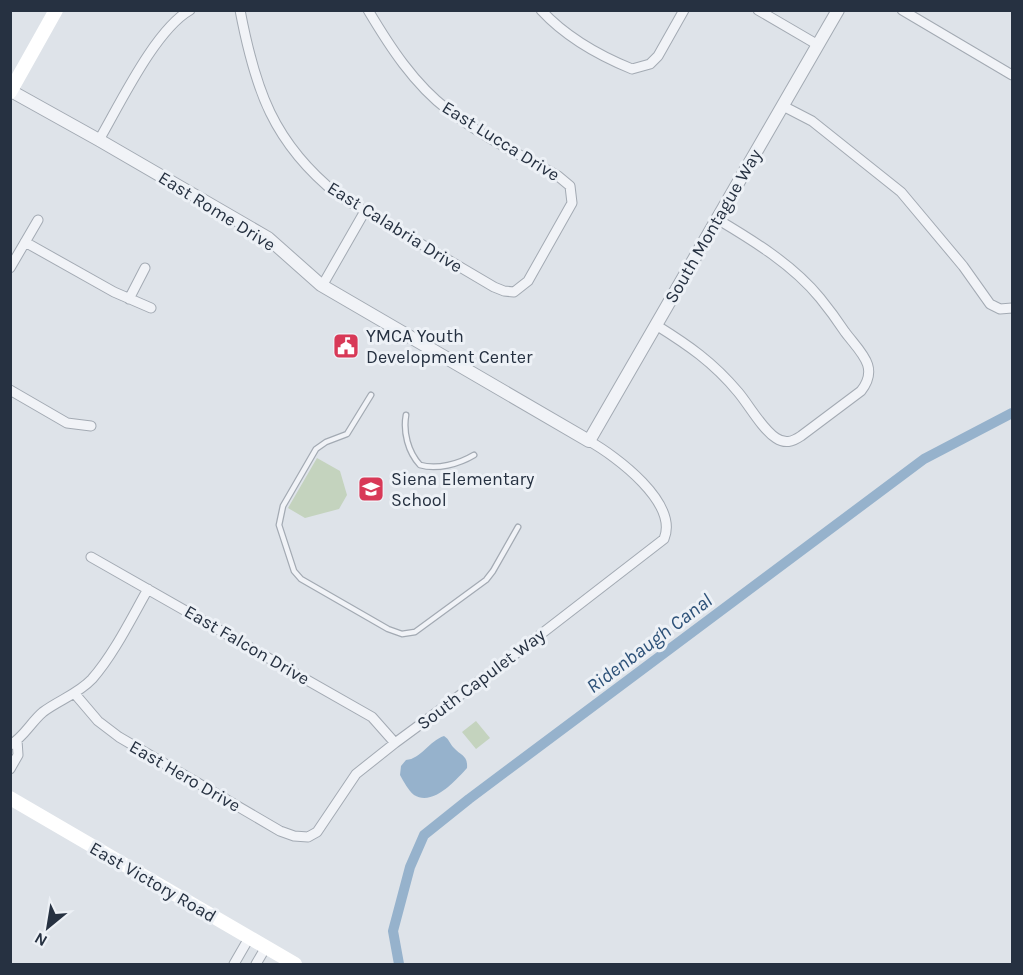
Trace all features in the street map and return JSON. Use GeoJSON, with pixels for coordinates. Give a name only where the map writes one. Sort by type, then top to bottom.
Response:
{"type":"FeatureCollection","features":[{"type":"Feature","properties":{"kind":"main road"},"geometry":{"type":"LineString","coordinates":[[11,92],[56,10]]}},
{"type":"Feature","properties":{"kind":"main road","name":"East Victory Road"},"geometry":{"type":"LineString","coordinates":[[10,798],[295,964]]}},
{"type":"Feature","properties":{"kind":"street"},"geometry":{"type":"LineString","coordinates":[[99,140],[153,48],[167,28],[190,10]]}},
{"type":"Feature","properties":{"kind":"street","name":"East Calabria Drive"},"geometry":{"type":"LineString","coordinates":[[240,10],[250,60],[266,104],[284,138],[316,177],[338,195],[494,287],[514,292]]}},
{"type":"Feature","properties":{"kind":"street","name":"East Lucca Drive"},"geometry":{"type":"LineString","coordinates":[[368,10],[391,48],[420,84],[439,103],[471,127],[558,176],[570,186],[573,204],[528,281],[514,292]]}},
{"type":"Feature","properties":{"kind":"street"},"geometry":{"type":"LineString","coordinates":[[541,10],[554,24],[596,51],[632,69],[642,68],[658,56],[684,10]]}},
{"type":"Feature","properties":{"kind":"street"},"geometry":{"type":"LineString","coordinates":[[758,10],[818,45]]}},
{"type":"Feature","properties":{"kind":"street","name":"South Montague Way"},"geometry":{"type":"LineString","coordinates":[[589,441],[838,10]]}},
{"type":"Feature","properties":{"kind":"street"},"geometry":{"type":"LineString","coordinates":[[902,10],[1012,75]]}},
{"type":"Feature","properties":{"kind":"street","name":"East Rome Drive"},"geometry":{"type":"LineString","coordinates":[[11,92],[268,238],[321,286],[615,456],[636,475],[662,509],[667,520],[667,531]]}},
{"type":"Feature","properties":{"kind":"street"},"geometry":{"type":"LineString","coordinates":[[783,106],[812,121],[901,192],[963,266],[990,304],[1000,309],[1012,308]]}},
{"type":"Feature","properties":{"kind":"street"},"geometry":{"type":"LineString","coordinates":[[321,286],[366,211]]}},
{"type":"Feature","properties":{"kind":"street"},"geometry":{"type":"LineString","coordinates":[[656,325],[691,346],[717,368],[771,434],[786,442],[794,441],[861,392],[869,378],[867,361],[819,296],[763,247],[717,219]]}},
{"type":"Feature","properties":{"kind":"street"},"geometry":{"type":"LineString","coordinates":[[10,268],[38,220]]}},
{"type":"Feature","properties":{"kind":"street"},"geometry":{"type":"LineString","coordinates":[[25,242],[129,299],[151,308]]}},
{"type":"Feature","properties":{"kind":"street"},"geometry":{"type":"LineString","coordinates":[[129,299],[145,268]]}},
{"type":"Feature","properties":{"kind":"street"},"geometry":{"type":"LineString","coordinates":[[10,390],[67,423],[91,426]]}},
{"type":"Feature","properties":{"kind":"street","name":"South Capulet Way"},"geometry":{"type":"LineString","coordinates":[[308,837],[317,832],[325,823],[339,797],[357,774],[658,545],[667,531]]}},
{"type":"Feature","properties":{"kind":"street","name":"East Falcon Drive"},"geometry":{"type":"LineString","coordinates":[[91,557],[372,717],[395,743]]}},
{"type":"Feature","properties":{"kind":"street"},"geometry":{"type":"LineString","coordinates":[[10,769],[18,755],[14,742],[41,714],[75,694],[92,678],[110,654],[148,589]]}},
{"type":"Feature","properties":{"kind":"street","name":"East Hero Drive"},"geometry":{"type":"LineString","coordinates":[[75,694],[98,721],[119,737],[280,831],[294,836],[308,837]]}},
{"type":"Feature","properties":{"kind":"street"},"geometry":{"type":"LineString","coordinates":[[234,964],[249,938]]}},
{"type":"Feature","properties":{"kind":"street"},"geometry":{"type":"LineString","coordinates":[[256,964],[266,947]]}},
{"type":"Feature","properties":{"kind":"lane"},"geometry":{"type":"LineString","coordinates":[[370,394],[347,434],[326,442],[316,449],[280,513],[279,525],[294,571],[301,579],[388,629],[402,634],[415,632],[486,580],[518,527]]}},
{"type":"Feature","properties":{"kind":"lane"},"geometry":{"type":"LineString","coordinates":[[406,416],[404,427],[411,452],[420,465],[434,468],[468,459],[474,455]]}},
{"type":"Feature","properties":{"kind":"green space"},"geometry":{"type":"Polygon","coordinates":[[[317,458],[340,471],[347,495],[339,509],[305,518],[288,508],[317,458]]]}},
{"type":"Feature","properties":{"kind":"green space"},"geometry":{"type":"Polygon","coordinates":[[[476,721],[490,738],[476,749],[462,732],[476,721]]]}},
{"type":"Feature","properties":{"kind":"water"},"geometry":{"type":"Polygon","coordinates":[[[444,736],[465,758],[467,768],[436,795],[421,798],[414,795],[400,775],[401,766],[406,760],[416,757],[444,736]]]}},
{"type":"Feature","properties":{"kind":"waterway","name":"Ridenbaugh Canal"},"geometry":{"type":"LineString","coordinates":[[399,964],[393,931],[410,867],[424,835],[924,459],[1012,413]]}},
{"type":"Feature","properties":{"kind":"place","name":"YMCA Youth Development Center"},"geometry":{"type":"Point","coordinates":[346,346]}},
{"type":"Feature","properties":{"kind":"place","name":"Siena Elementary School"},"geometry":{"type":"Point","coordinates":[371,489]}}]}
